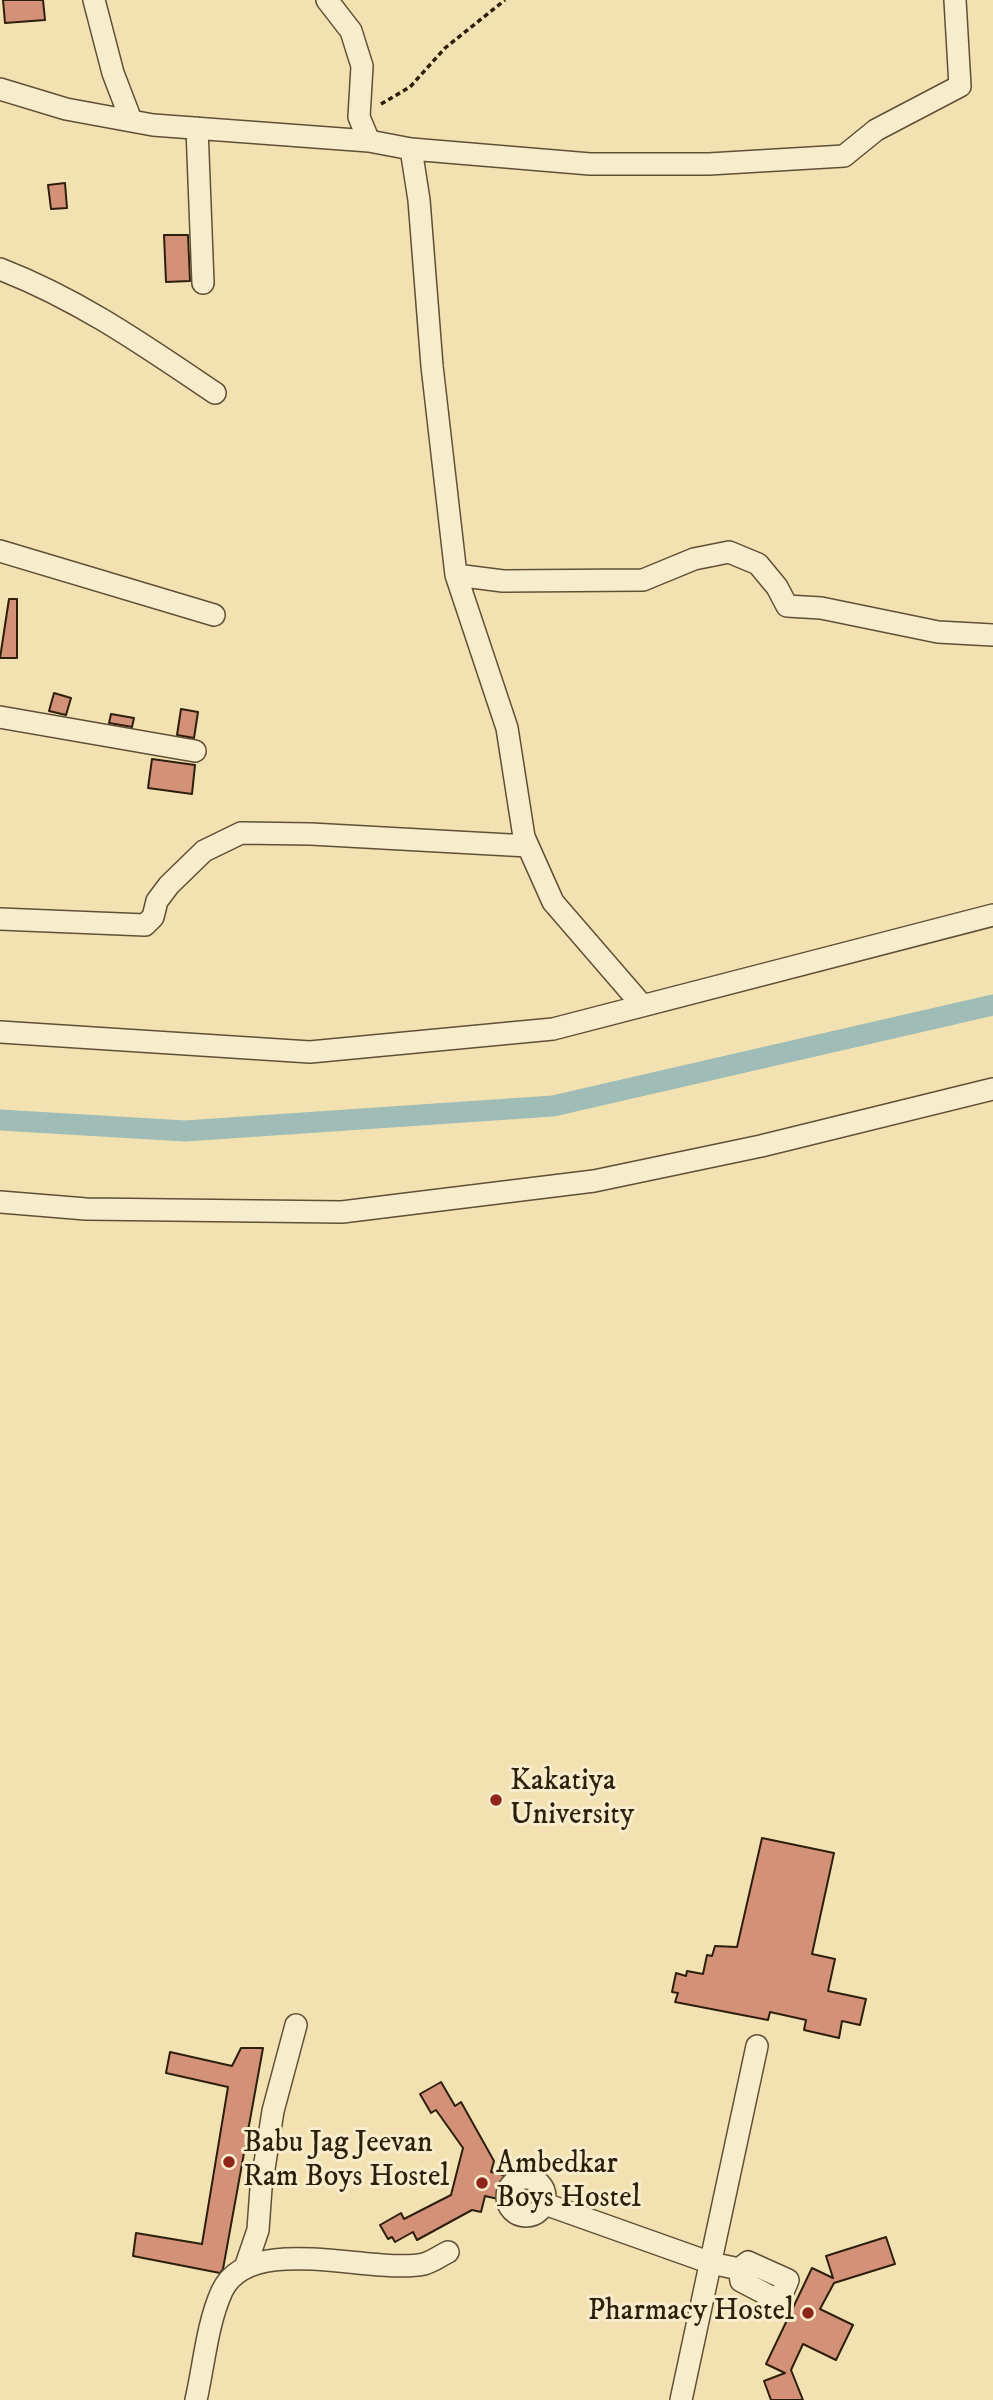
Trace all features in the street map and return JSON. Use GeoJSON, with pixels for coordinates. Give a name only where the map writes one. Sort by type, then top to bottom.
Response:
{"type":"FeatureCollection","features":[{"type":"Feature","properties":{"kind":"street"},"geometry":{"type":"LineString","coordinates":[[94,0],[113,74],[131,120]]}},
{"type":"Feature","properties":{"kind":"street"},"geometry":{"type":"LineString","coordinates":[[327,0],[351,32],[362,66],[359,117],[369,141]]}},
{"type":"Feature","properties":{"kind":"street"},"geometry":{"type":"LineString","coordinates":[[0,89],[66,109],[131,120],[197,128],[369,141],[411,149],[590,164],[709,164],[844,156],[876,130],[960,86],[955,0]]}},
{"type":"Feature","properties":{"kind":"street"},"geometry":{"type":"LineString","coordinates":[[197,128],[202,283]]}},
{"type":"Feature","properties":{"kind":"street"},"geometry":{"type":"LineString","coordinates":[[411,149],[419,200],[432,366],[456,575],[507,728],[528,846],[553,902],[642,1005]]}},
{"type":"Feature","properties":{"kind":"street"},"geometry":{"type":"LineString","coordinates":[[0,269],[50,289],[115,326],[215,393]]}},
{"type":"Feature","properties":{"kind":"street"},"geometry":{"type":"LineString","coordinates":[[0,551],[214,615]]}},
{"type":"Feature","properties":{"kind":"street"},"geometry":{"type":"LineString","coordinates":[[456,575],[503,582],[643,580],[694,559],[729,552],[758,564],[777,587],[787,606],[821,608],[939,632],[993,635]]}},
{"type":"Feature","properties":{"kind":"street"},"geometry":{"type":"LineString","coordinates":[[0,717],[195,751]]}},
{"type":"Feature","properties":{"kind":"street"},"geometry":{"type":"LineString","coordinates":[[0,919],[145,925],[152,917],[157,901],[163,893],[204,851],[241,833],[311,834],[528,846]]}},
{"type":"Feature","properties":{"kind":"street"},"geometry":{"type":"LineString","coordinates":[[0,1032],[310,1052],[554,1029],[993,915]]}},
{"type":"Feature","properties":{"kind":"street"},"geometry":{"type":"LineString","coordinates":[[0,1202],[86,1209],[342,1212],[594,1181],[761,1146],[993,1089]]}},
{"type":"Feature","properties":{"kind":"street"},"geometry":{"type":"LineString","coordinates":[[245,2268],[258,2230],[261,2188],[273,2111],[296,2025]]}},
{"type":"Feature","properties":{"kind":"street"},"geometry":{"type":"LineString","coordinates":[[681,2400],[757,2046]]}},
{"type":"Feature","properties":{"kind":"street"},"geometry":{"type":"LineString","coordinates":[[545,2204],[711,2263],[739,2269]]}},
{"type":"Feature","properties":{"kind":"street"},"geometry":{"type":"LineString","coordinates":[[196,2400],[213,2319],[223,2288],[245,2268],[281,2258],[376,2264],[424,2263],[448,2252]]}},
{"type":"Feature","properties":{"kind":"path"},"geometry":{"type":"LineString","coordinates":[[359,117],[410,87],[445,48],[505,0]]}},
{"type":"Feature","properties":{"kind":"building"},"geometry":{"type":"Polygon","coordinates":[[[3,0],[43,0],[45,20],[5,23],[3,0]]]}},
{"type":"Feature","properties":{"kind":"building"},"geometry":{"type":"Polygon","coordinates":[[[65,183],[67,208],[51,209],[48,185],[65,183]]]}},
{"type":"Feature","properties":{"kind":"building"},"geometry":{"type":"Polygon","coordinates":[[[164,235],[188,235],[190,281],[166,282],[164,235]]]}},
{"type":"Feature","properties":{"kind":"building"},"geometry":{"type":"Polygon","coordinates":[[[9,599],[17,599],[17,658],[0,658],[9,599]]]}},
{"type":"Feature","properties":{"kind":"building"},"geometry":{"type":"Polygon","coordinates":[[[54,693],[71,698],[66,715],[49,711],[54,693]]]}},
{"type":"Feature","properties":{"kind":"building"},"geometry":{"type":"Polygon","coordinates":[[[181,709],[198,712],[194,738],[177,735],[181,709]]]}},
{"type":"Feature","properties":{"kind":"building"},"geometry":{"type":"Polygon","coordinates":[[[111,714],[134,718],[132,727],[109,723],[111,714]]]}},
{"type":"Feature","properties":{"kind":"building"},"geometry":{"type":"Polygon","coordinates":[[[152,759],[195,765],[192,794],[148,788],[152,759]]]}},
{"type":"Feature","properties":{"kind":"building"},"geometry":{"type":"Polygon","coordinates":[[[762,1838],[834,1853],[812,1954],[835,1959],[828,1991],[866,1999],[860,2025],[842,2021],[839,2038],[804,2030],[806,2020],[770,2012],[768,2020],[675,2002],[678,1993],[672,1992],[676,1973],[686,1976],[687,1971],[703,1974],[707,1955],[712,1956],[715,1946],[737,1947],[762,1838]]]}},
{"type":"Feature","properties":{"kind":"building"},"geometry":{"type":"Polygon","coordinates":[[[241,2048],[263,2048],[223,2269],[220,2273],[133,2256],[136,2233],[202,2244],[228,2087],[166,2073],[170,2052],[232,2066],[241,2048]]]}},
{"type":"Feature","properties":{"kind":"building"},"geometry":{"type":"Polygon","coordinates":[[[441,2082],[455,2106],[461,2102],[494,2161],[491,2172],[504,2175],[498,2199],[485,2196],[481,2212],[472,2210],[417,2240],[413,2232],[395,2242],[392,2237],[388,2239],[380,2225],[401,2213],[404,2219],[451,2195],[463,2148],[436,2110],[431,2113],[420,2094],[441,2082]]]}},
{"type":"Feature","properties":{"kind":"building"},"geometry":{"type":"Polygon","coordinates":[[[886,2237],[895,2264],[834,2283],[820,2309],[853,2325],[836,2360],[803,2344],[791,2370],[803,2400],[771,2400],[764,2381],[785,2373],[766,2364],[812,2268],[833,2278],[826,2256],[886,2237]]]}},
{"type":"Feature","properties":{"kind":"waterway"},"geometry":{"type":"LineString","coordinates":[[0,1120],[185,1131],[553,1106],[993,1005]]}},
{"type":"Feature","properties":{"kind":"place","name":"Kakatiya University"},"geometry":{"type":"Point","coordinates":[496,1800]}},
{"type":"Feature","properties":{"kind":"place","name":"Babu Jag Jeevan Ram Boys Hostel"},"geometry":{"type":"Point","coordinates":[229,2162]}},
{"type":"Feature","properties":{"kind":"place","name":"Ambedkar Boys Hostel"},"geometry":{"type":"Point","coordinates":[482,2183]}},
{"type":"Feature","properties":{"kind":"place","name":"Pharmacy Hostel"},"geometry":{"type":"Point","coordinates":[808,2313]}}]}
